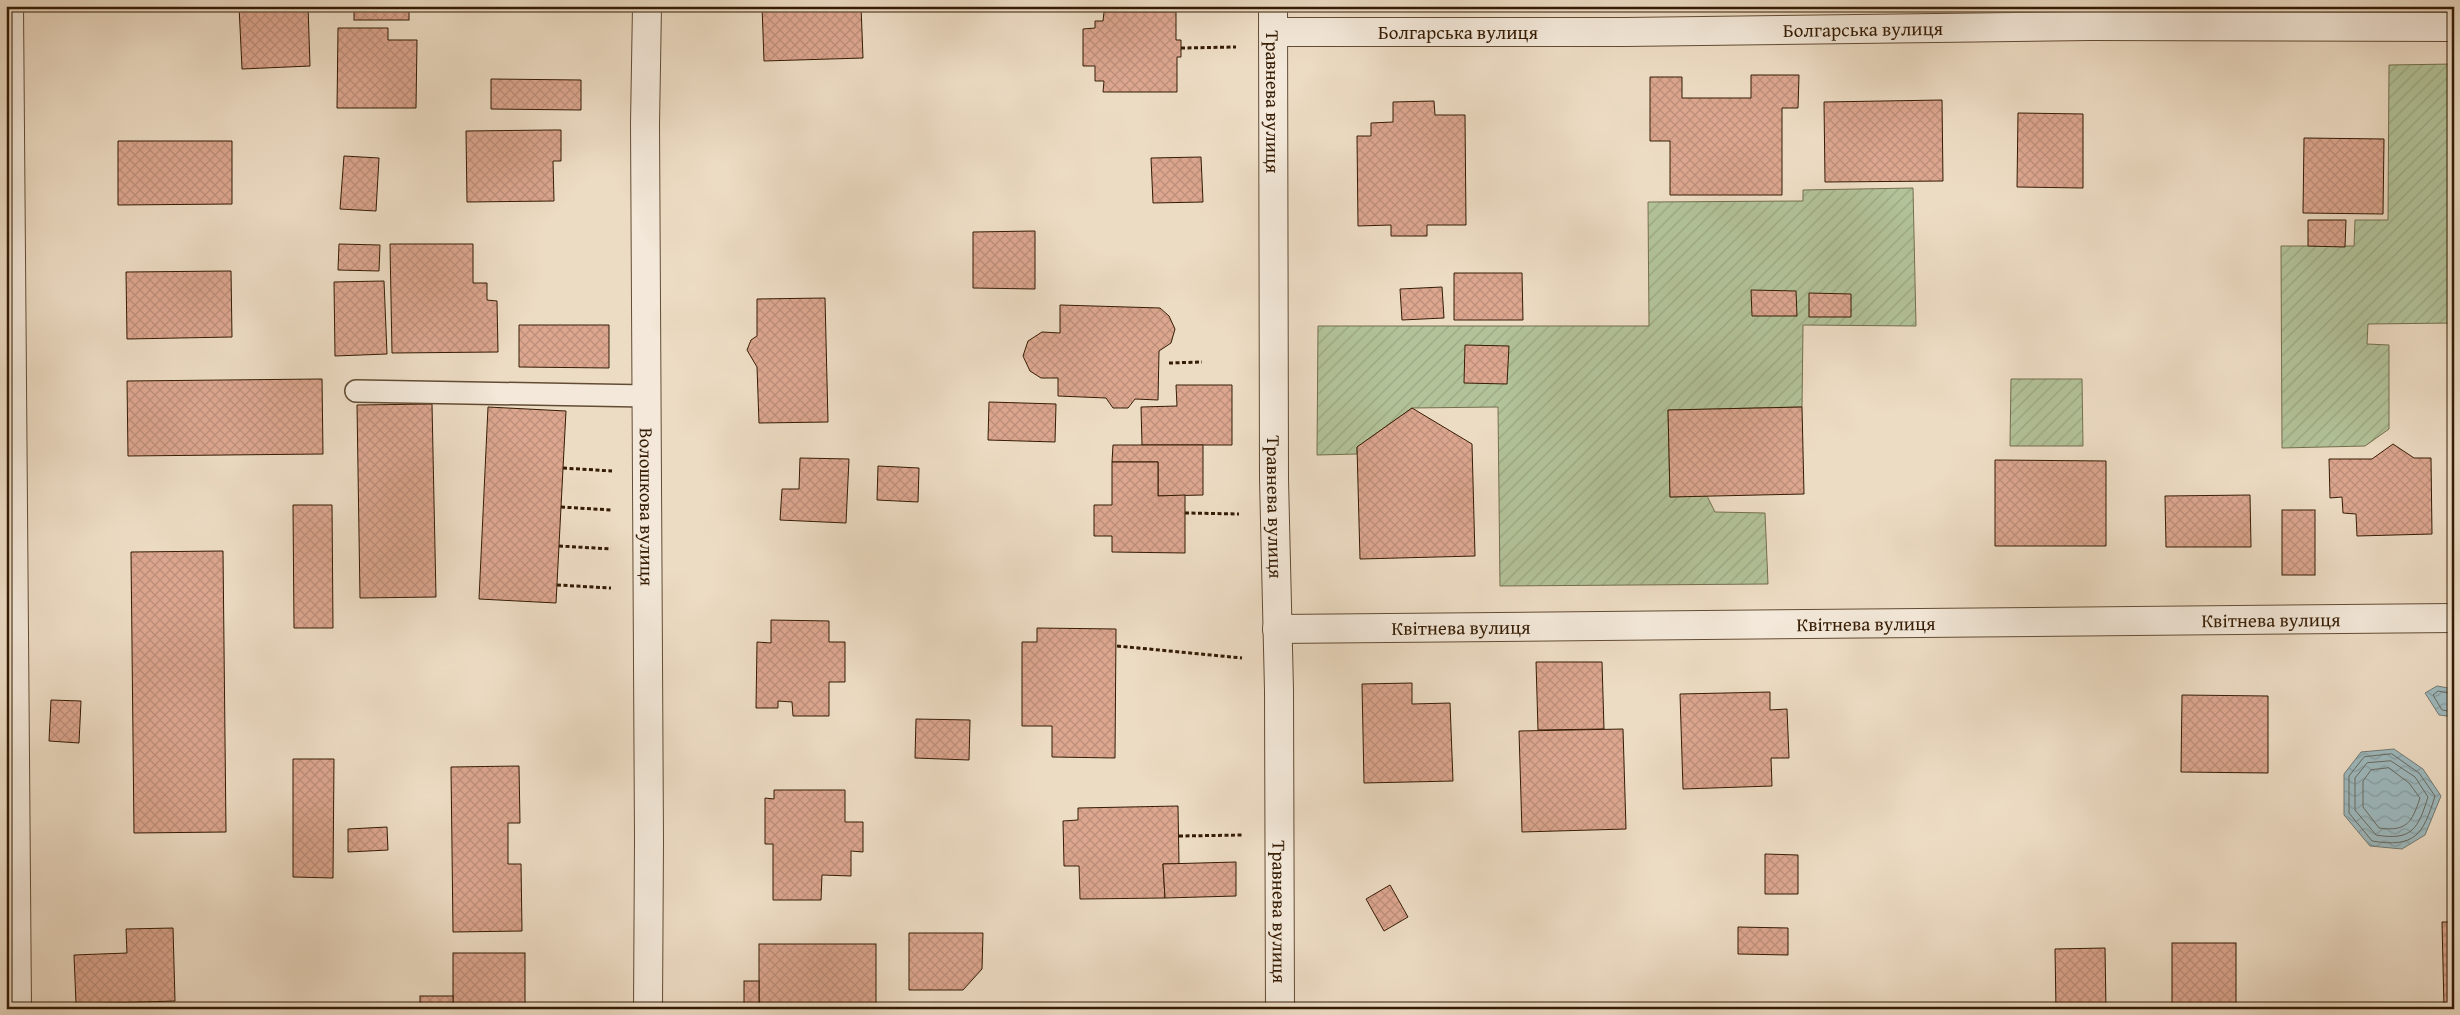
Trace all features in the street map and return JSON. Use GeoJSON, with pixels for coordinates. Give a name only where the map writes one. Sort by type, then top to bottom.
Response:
{"type":"FeatureCollection","features":[{"type":"Feature","properties":{"kind":"street","name":"Волошкова вулиця"},"geometry":{"type":"LineString","coordinates":[[648,6],[646,124],[648,1009]]}},
{"type":"Feature","properties":{"kind":"street","name":"Болгарська вулиця"},"geometry":{"type":"LineString","coordinates":[[1273,19],[1625,32],[2090,26],[2454,26]]}},
{"type":"Feature","properties":{"kind":"street","name":"Травнева вулиця"},"geometry":{"type":"LineString","coordinates":[[1273,19],[1280,1009]]}},
{"type":"Feature","properties":{"kind":"street"},"geometry":{"type":"LineString","coordinates":[[8,23],[11,927],[17,1009]]}},
{"type":"Feature","properties":{"kind":"street","name":"Квітнева вулиця"},"geometry":{"type":"LineString","coordinates":[[1277,629],[2454,618]]}},
{"type":"Feature","properties":{"kind":"lane"},"geometry":{"type":"LineString","coordinates":[[356,391],[647,396]]}},
{"type":"Feature","properties":{"kind":"path"},"geometry":{"type":"LineString","coordinates":[[1181,48],[1244,47]]}},
{"type":"Feature","properties":{"kind":"path"},"geometry":{"type":"LineString","coordinates":[[1169,363],[1202,362]]}},
{"type":"Feature","properties":{"kind":"path"},"geometry":{"type":"LineString","coordinates":[[563,468],[622,471]]}},
{"type":"Feature","properties":{"kind":"path"},"geometry":{"type":"LineString","coordinates":[[560,507],[622,510]]}},
{"type":"Feature","properties":{"kind":"path"},"geometry":{"type":"LineString","coordinates":[[1185,513],[1247,514]]}},
{"type":"Feature","properties":{"kind":"path"},"geometry":{"type":"LineString","coordinates":[[559,546],[612,549]]}},
{"type":"Feature","properties":{"kind":"path"},"geometry":{"type":"LineString","coordinates":[[1116,646],[1248,659]]}},
{"type":"Feature","properties":{"kind":"path"},"geometry":{"type":"LineString","coordinates":[[1179,836],[1249,835]]}},
{"type":"Feature","properties":{"kind":"green space"},"geometry":{"type":"Polygon","coordinates":[[[2454,64],[2454,323],[2368,324],[2367,344],[2389,345],[2389,429],[2365,446],[2282,448],[2281,246],[2354,246],[2355,220],[2388,220],[2389,65],[2454,64]]]}},
{"type":"Feature","properties":{"kind":"green space"},"geometry":{"type":"Polygon","coordinates":[[[1913,188],[1916,326],[1803,325],[1802,407],[1668,410],[1670,497],[1707,496],[1715,512],[1765,513],[1768,584],[1500,586],[1498,407],[1412,408],[1357,447],[1357,454],[1317,455],[1318,326],[1649,326],[1648,202],[1803,201],[1803,190],[1913,188]]]}},
{"type":"Feature","properties":{"kind":"green space"},"geometry":{"type":"Polygon","coordinates":[[[2011,379],[2082,379],[2083,446],[2010,446],[2011,379]]]}},
{"type":"Feature","properties":{"kind":"water"},"geometry":{"type":"Polygon","coordinates":[[[2437,686],[2454,689],[2454,717],[2439,715],[2425,693],[2437,686]]]}},
{"type":"Feature","properties":{"kind":"water"},"geometry":{"type":"Polygon","coordinates":[[[2394,749],[2423,769],[2441,796],[2425,835],[2402,849],[2370,846],[2344,815],[2344,774],[2361,752],[2394,749]]]}},
{"type":"Feature","properties":{"kind":"building"},"geometry":{"type":"Polygon","coordinates":[[[239,6],[308,6],[310,66],[242,69],[239,6]]]}},
{"type":"Feature","properties":{"kind":"building"},"geometry":{"type":"Polygon","coordinates":[[[354,6],[409,6],[409,20],[354,20],[354,6]]]}},
{"type":"Feature","properties":{"kind":"building"},"geometry":{"type":"Polygon","coordinates":[[[762,6],[861,6],[863,58],[764,61],[762,6]]]}},
{"type":"Feature","properties":{"kind":"building"},"geometry":{"type":"Polygon","coordinates":[[[1104,12],[1176,12],[1176,40],[1181,40],[1181,57],[1177,57],[1177,92],[1103,92],[1104,81],[1095,81],[1095,66],[1083,66],[1083,29],[1095,28],[1095,21],[1103,21],[1104,12]]]}},
{"type":"Feature","properties":{"kind":"building"},"geometry":{"type":"Polygon","coordinates":[[[338,28],[388,28],[388,40],[417,40],[416,108],[337,108],[338,28]]]}},
{"type":"Feature","properties":{"kind":"building"},"geometry":{"type":"Polygon","coordinates":[[[1751,75],[1799,75],[1798,108],[1782,108],[1782,195],[1670,195],[1670,141],[1650,141],[1650,77],[1682,77],[1682,98],[1751,98],[1751,75]]]}},
{"type":"Feature","properties":{"kind":"building"},"geometry":{"type":"Polygon","coordinates":[[[491,79],[581,80],[581,110],[491,109],[491,79]]]}},
{"type":"Feature","properties":{"kind":"building"},"geometry":{"type":"Polygon","coordinates":[[[1942,100],[1943,181],[1825,182],[1824,102],[1942,100]]]}},
{"type":"Feature","properties":{"kind":"building"},"geometry":{"type":"Polygon","coordinates":[[[1434,101],[1435,115],[1465,115],[1466,225],[1427,225],[1427,236],[1391,236],[1391,225],[1358,226],[1357,136],[1371,136],[1371,123],[1393,122],[1393,102],[1434,101]]]}},
{"type":"Feature","properties":{"kind":"building"},"geometry":{"type":"Polygon","coordinates":[[[2018,113],[2083,114],[2083,188],[2017,187],[2018,113]]]}},
{"type":"Feature","properties":{"kind":"building"},"geometry":{"type":"Polygon","coordinates":[[[561,130],[561,161],[553,161],[554,201],[467,202],[466,131],[561,130]]]}},
{"type":"Feature","properties":{"kind":"building"},"geometry":{"type":"Polygon","coordinates":[[[2304,138],[2384,139],[2383,214],[2303,213],[2304,138]]]}},
{"type":"Feature","properties":{"kind":"building"},"geometry":{"type":"Polygon","coordinates":[[[118,141],[232,141],[232,204],[118,205],[118,141]]]}},
{"type":"Feature","properties":{"kind":"building"},"geometry":{"type":"Polygon","coordinates":[[[344,156],[379,158],[376,211],[340,209],[344,156]]]}},
{"type":"Feature","properties":{"kind":"building"},"geometry":{"type":"Polygon","coordinates":[[[1201,157],[1203,202],[1153,203],[1151,158],[1201,157]]]}},
{"type":"Feature","properties":{"kind":"building"},"geometry":{"type":"Polygon","coordinates":[[[2308,220],[2346,220],[2345,247],[2308,246],[2308,220]]]}},
{"type":"Feature","properties":{"kind":"building"},"geometry":{"type":"Polygon","coordinates":[[[1035,231],[1035,289],[973,288],[973,232],[1035,231]]]}},
{"type":"Feature","properties":{"kind":"building"},"geometry":{"type":"Polygon","coordinates":[[[339,244],[380,245],[379,271],[338,270],[339,244]]]}},
{"type":"Feature","properties":{"kind":"building"},"geometry":{"type":"Polygon","coordinates":[[[390,244],[473,244],[473,283],[487,283],[487,300],[497,301],[498,352],[392,353],[390,244]]]}},
{"type":"Feature","properties":{"kind":"building"},"geometry":{"type":"Polygon","coordinates":[[[231,271],[232,337],[127,339],[126,272],[231,271]]]}},
{"type":"Feature","properties":{"kind":"building"},"geometry":{"type":"Polygon","coordinates":[[[1454,273],[1522,273],[1523,320],[1454,320],[1454,273]]]}},
{"type":"Feature","properties":{"kind":"building"},"geometry":{"type":"Polygon","coordinates":[[[384,281],[387,354],[335,356],[334,282],[384,281]]]}},
{"type":"Feature","properties":{"kind":"building"},"geometry":{"type":"Polygon","coordinates":[[[1442,287],[1444,318],[1402,320],[1400,289],[1442,287]]]}},
{"type":"Feature","properties":{"kind":"building"},"geometry":{"type":"Polygon","coordinates":[[[1751,290],[1796,291],[1797,316],[1752,316],[1751,290]]]}},
{"type":"Feature","properties":{"kind":"building"},"geometry":{"type":"Polygon","coordinates":[[[1809,293],[1851,294],[1851,317],[1809,317],[1809,293]]]}},
{"type":"Feature","properties":{"kind":"building"},"geometry":{"type":"Polygon","coordinates":[[[825,298],[828,422],[759,423],[757,367],[747,350],[751,340],[757,336],[757,299],[825,298]]]}},
{"type":"Feature","properties":{"kind":"building"},"geometry":{"type":"Polygon","coordinates":[[[1060,305],[1160,308],[1169,316],[1175,329],[1171,343],[1159,351],[1158,400],[1135,399],[1128,408],[1113,408],[1106,398],[1058,396],[1058,378],[1041,378],[1030,371],[1023,356],[1028,341],[1042,332],[1060,333],[1060,305]]]}},
{"type":"Feature","properties":{"kind":"building"},"geometry":{"type":"Polygon","coordinates":[[[519,325],[609,325],[609,368],[519,367],[519,325]]]}},
{"type":"Feature","properties":{"kind":"building"},"geometry":{"type":"Polygon","coordinates":[[[1465,345],[1509,346],[1507,384],[1464,383],[1465,345]]]}},
{"type":"Feature","properties":{"kind":"building"},"geometry":{"type":"Polygon","coordinates":[[[322,379],[323,454],[128,456],[127,381],[322,379]]]}},
{"type":"Feature","properties":{"kind":"building"},"geometry":{"type":"Polygon","coordinates":[[[1176,385],[1232,385],[1232,445],[1142,445],[1141,407],[1177,406],[1176,385]]]}},
{"type":"Feature","properties":{"kind":"building"},"geometry":{"type":"Polygon","coordinates":[[[989,402],[1056,404],[1055,442],[988,440],[989,402]]]}},
{"type":"Feature","properties":{"kind":"building"},"geometry":{"type":"Polygon","coordinates":[[[432,404],[436,597],[360,598],[357,405],[432,404]]]}},
{"type":"Feature","properties":{"kind":"building"},"geometry":{"type":"Polygon","coordinates":[[[488,407],[566,411],[556,603],[479,599],[488,407]]]}},
{"type":"Feature","properties":{"kind":"building"},"geometry":{"type":"Polygon","coordinates":[[[1802,407],[1804,494],[1670,497],[1668,410],[1802,407]]]}},
{"type":"Feature","properties":{"kind":"building"},"geometry":{"type":"Polygon","coordinates":[[[1412,408],[1472,444],[1475,556],[1360,559],[1357,447],[1412,408]]]}},
{"type":"Feature","properties":{"kind":"building"},"geometry":{"type":"Polygon","coordinates":[[[2393,444],[2414,458],[2431,458],[2432,534],[2357,536],[2356,514],[2343,513],[2342,497],[2330,498],[2329,459],[2372,459],[2393,444]]]}},
{"type":"Feature","properties":{"kind":"building"},"geometry":{"type":"Polygon","coordinates":[[[1113,445],[1203,445],[1203,495],[1158,496],[1158,462],[1112,462],[1113,445]]]}},
{"type":"Feature","properties":{"kind":"building"},"geometry":{"type":"Polygon","coordinates":[[[800,458],[849,459],[846,523],[780,520],[782,489],[799,489],[800,458]]]}},
{"type":"Feature","properties":{"kind":"building"},"geometry":{"type":"Polygon","coordinates":[[[1995,460],[2106,461],[2106,546],[1995,546],[1995,460]]]}},
{"type":"Feature","properties":{"kind":"building"},"geometry":{"type":"Polygon","coordinates":[[[1112,462],[1158,462],[1158,496],[1185,495],[1185,553],[1112,552],[1112,536],[1094,536],[1094,505],[1112,505],[1112,462]]]}},
{"type":"Feature","properties":{"kind":"building"},"geometry":{"type":"Polygon","coordinates":[[[878,466],[919,468],[918,502],[877,500],[878,466]]]}},
{"type":"Feature","properties":{"kind":"building"},"geometry":{"type":"Polygon","coordinates":[[[2250,495],[2251,547],[2166,547],[2165,496],[2250,495]]]}},
{"type":"Feature","properties":{"kind":"building"},"geometry":{"type":"Polygon","coordinates":[[[293,505],[332,505],[333,628],[294,628],[293,505]]]}},
{"type":"Feature","properties":{"kind":"building"},"geometry":{"type":"Polygon","coordinates":[[[2282,510],[2315,510],[2315,575],[2282,575],[2282,510]]]}},
{"type":"Feature","properties":{"kind":"building"},"geometry":{"type":"Polygon","coordinates":[[[223,551],[226,832],[134,833],[131,552],[223,551]]]}},
{"type":"Feature","properties":{"kind":"building"},"geometry":{"type":"Polygon","coordinates":[[[771,620],[829,621],[829,642],[845,642],[845,682],[829,682],[829,716],[793,716],[792,702],[778,701],[778,708],[756,708],[757,642],[771,643],[771,620]]]}},
{"type":"Feature","properties":{"kind":"building"},"geometry":{"type":"Polygon","coordinates":[[[1037,628],[1116,629],[1115,758],[1052,757],[1052,726],[1022,726],[1022,642],[1037,642],[1037,628]]]}},
{"type":"Feature","properties":{"kind":"building"},"geometry":{"type":"Polygon","coordinates":[[[1536,662],[1602,662],[1604,729],[1538,730],[1536,662]]]}},
{"type":"Feature","properties":{"kind":"building"},"geometry":{"type":"Polygon","coordinates":[[[1412,683],[1412,704],[1450,703],[1453,781],[1364,783],[1362,684],[1412,683]]]}},
{"type":"Feature","properties":{"kind":"building"},"geometry":{"type":"Polygon","coordinates":[[[1770,692],[1770,710],[1787,709],[1789,758],[1771,758],[1772,786],[1683,789],[1680,694],[1770,692]]]}},
{"type":"Feature","properties":{"kind":"building"},"geometry":{"type":"Polygon","coordinates":[[[2182,695],[2268,696],[2268,773],[2181,772],[2182,695]]]}},
{"type":"Feature","properties":{"kind":"building"},"geometry":{"type":"Polygon","coordinates":[[[51,700],[81,701],[79,743],[49,741],[51,700]]]}},
{"type":"Feature","properties":{"kind":"building"},"geometry":{"type":"Polygon","coordinates":[[[916,719],[970,720],[969,760],[915,758],[916,719]]]}},
{"type":"Feature","properties":{"kind":"building"},"geometry":{"type":"Polygon","coordinates":[[[1623,729],[1626,829],[1522,832],[1519,731],[1623,729]]]}},
{"type":"Feature","properties":{"kind":"building"},"geometry":{"type":"Polygon","coordinates":[[[293,759],[334,759],[333,878],[293,877],[293,759]]]}},
{"type":"Feature","properties":{"kind":"building"},"geometry":{"type":"Polygon","coordinates":[[[519,766],[520,823],[508,823],[508,864],[521,864],[522,931],[453,932],[451,767],[519,766]]]}},
{"type":"Feature","properties":{"kind":"building"},"geometry":{"type":"Polygon","coordinates":[[[774,790],[845,790],[845,822],[863,822],[863,852],[851,851],[851,876],[822,875],[821,900],[773,900],[773,844],[765,844],[765,798],[774,799],[774,790]]]}},
{"type":"Feature","properties":{"kind":"building"},"geometry":{"type":"Polygon","coordinates":[[[1178,806],[1179,864],[1163,864],[1165,898],[1080,899],[1079,866],[1064,866],[1063,821],[1078,820],[1078,808],[1178,806]]]}},
{"type":"Feature","properties":{"kind":"building"},"geometry":{"type":"Polygon","coordinates":[[[387,827],[388,850],[348,852],[348,829],[387,827]]]}},
{"type":"Feature","properties":{"kind":"building"},"geometry":{"type":"Polygon","coordinates":[[[1765,854],[1798,855],[1798,894],[1765,894],[1765,854]]]}},
{"type":"Feature","properties":{"kind":"building"},"geometry":{"type":"Polygon","coordinates":[[[1236,862],[1236,896],[1165,898],[1163,864],[1236,862]]]}},
{"type":"Feature","properties":{"kind":"building"},"geometry":{"type":"Polygon","coordinates":[[[1390,885],[1408,917],[1384,931],[1366,899],[1390,885]]]}},
{"type":"Feature","properties":{"kind":"building"},"geometry":{"type":"Polygon","coordinates":[[[2442,922],[2454,922],[2454,1008],[2444,1008],[2442,922]]]}},
{"type":"Feature","properties":{"kind":"building"},"geometry":{"type":"Polygon","coordinates":[[[1738,927],[1788,928],[1788,955],[1738,954],[1738,927]]]}},
{"type":"Feature","properties":{"kind":"building"},"geometry":{"type":"Polygon","coordinates":[[[173,928],[175,1001],[76,1004],[74,955],[127,953],[126,929],[173,928]]]}},
{"type":"Feature","properties":{"kind":"building"},"geometry":{"type":"Polygon","coordinates":[[[909,933],[983,933],[982,969],[963,990],[909,990],[909,933]]]}},
{"type":"Feature","properties":{"kind":"building"},"geometry":{"type":"Polygon","coordinates":[[[2172,943],[2236,943],[2236,1009],[2172,1009],[2172,943]]]}},
{"type":"Feature","properties":{"kind":"building"},"geometry":{"type":"Polygon","coordinates":[[[759,944],[876,944],[876,1009],[759,1009],[759,944]]]}},
{"type":"Feature","properties":{"kind":"building"},"geometry":{"type":"Polygon","coordinates":[[[2105,948],[2106,1009],[2056,1009],[2055,949],[2105,948]]]}},
{"type":"Feature","properties":{"kind":"building"},"geometry":{"type":"Polygon","coordinates":[[[453,953],[525,953],[525,1009],[453,1009],[453,953]]]}},
{"type":"Feature","properties":{"kind":"building"},"geometry":{"type":"Polygon","coordinates":[[[744,981],[759,981],[759,1009],[744,1009],[744,981]]]}},
{"type":"Feature","properties":{"kind":"building"},"geometry":{"type":"Polygon","coordinates":[[[420,996],[453,996],[453,1009],[420,1009],[420,996]]]}},
{"type":"Feature","properties":{"kind":"building"},"geometry":{"type":"Polygon","coordinates":[[[1762,1007],[1762,1009],[1727,1009],[1762,1007]]]}}]}
